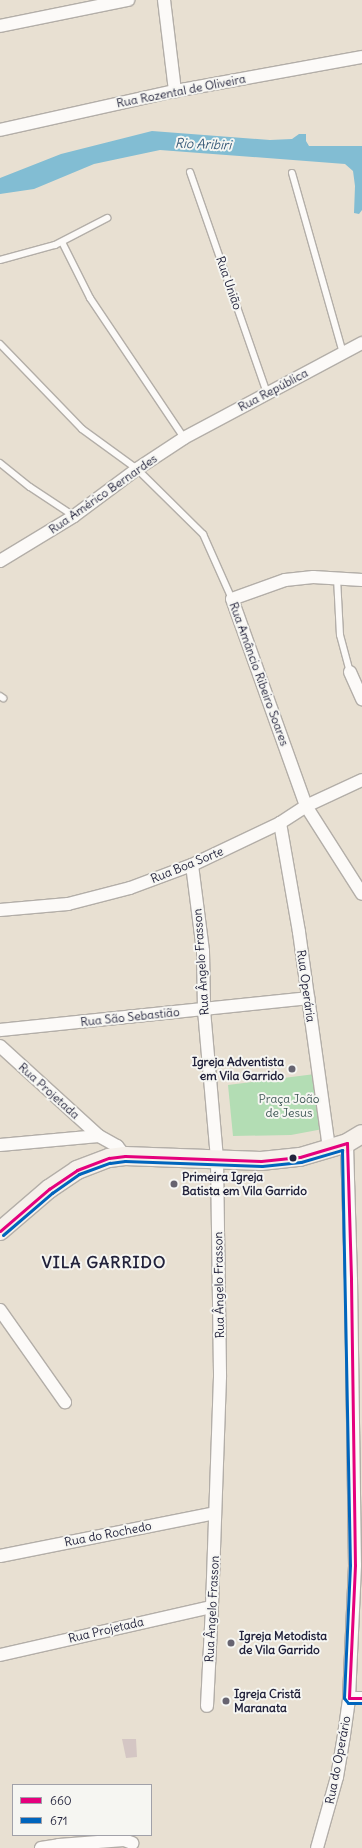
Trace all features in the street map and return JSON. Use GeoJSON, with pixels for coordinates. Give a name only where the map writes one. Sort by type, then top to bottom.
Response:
{"type":"FeatureCollection","features":[{"type":"Feature","properties":{"kind":"street"},"geometry":{"type":"LineString","coordinates":[[0,26],[128,0]]}},
{"type":"Feature","properties":{"kind":"street"},"geometry":{"type":"LineString","coordinates":[[164,0],[175,91]]}},
{"type":"Feature","properties":{"kind":"street","name":"Rua Rozental de Oliveira"},"geometry":{"type":"LineString","coordinates":[[0,130],[175,91],[362,57]]}},
{"type":"Feature","properties":{"kind":"street","name":"Rua República"},"geometry":{"type":"LineString","coordinates":[[184,438],[362,343]]}},
{"type":"Feature","properties":{"kind":"street","name":"Rua Américo Bernardes"},"geometry":{"type":"LineString","coordinates":[[0,561],[74,516],[137,469],[184,438]]}},
{"type":"Feature","properties":{"kind":"street"},"geometry":{"type":"LineString","coordinates":[[232,599],[285,580],[337,578],[362,580]]}},
{"type":"Feature","properties":{"kind":"street","name":"Rua Amâncio Ribeiro Soares"},"geometry":{"type":"LineString","coordinates":[[232,599],[306,806],[362,894]]}},
{"type":"Feature","properties":{"kind":"street"},"geometry":{"type":"LineString","coordinates":[[350,672],[362,699]]}},
{"type":"Feature","properties":{"kind":"street","name":"Rua Boa Sorte"},"geometry":{"type":"LineString","coordinates":[[0,910],[68,904],[130,888],[192,865],[280,823],[306,806],[362,780]]}},
{"type":"Feature","properties":{"kind":"street","name":"Rua Operária"},"geometry":{"type":"LineString","coordinates":[[280,823],[299,932],[329,1149]]}},
{"type":"Feature","properties":{"kind":"street","name":"Rua Ângelo Frasson"},"geometry":{"type":"LineString","coordinates":[[192,865],[203,951],[204,1010],[217,1158],[220,1377],[216,1513],[207,1706]]}},
{"type":"Feature","properties":{"kind":"street","name":"Rua São Sebastião"},"geometry":{"type":"LineString","coordinates":[[0,1030],[308,998]]}},
{"type":"Feature","properties":{"kind":"street","name":"Rua Projetada"},"geometry":{"type":"LineString","coordinates":[[0,1046],[98,1136],[117,1146],[125,1156]]}},
{"type":"Feature","properties":{"kind":"street"},"geometry":{"type":"LineString","coordinates":[[0,1145],[98,1136]]}},
{"type":"Feature","properties":{"kind":"street"},"geometry":{"type":"LineString","coordinates":[[0,1230],[49,1189],[77,1170],[109,1158],[125,1156],[217,1158],[261,1161],[300,1157],[329,1149],[354,1138]]}},
{"type":"Feature","properties":{"kind":"street","name":"Rua do Operário"},"geometry":{"type":"LineString","coordinates":[[318,1848],[337,1777],[349,1698],[355,1565],[351,1280],[354,1138]]}},
{"type":"Feature","properties":{"kind":"street"},"geometry":{"type":"LineString","coordinates":[[0,1310],[65,1402]]}},
{"type":"Feature","properties":{"kind":"street","name":"Rua do Rochedo"},"geometry":{"type":"LineString","coordinates":[[0,1556],[216,1513]]}},
{"type":"Feature","properties":{"kind":"street","name":"Rua Projetada"},"geometry":{"type":"LineString","coordinates":[[0,1655],[212,1607]]}},
{"type":"Feature","properties":{"kind":"street"},"geometry":{"type":"LineString","coordinates":[[349,1698],[362,1698]]}},
{"type":"Feature","properties":{"kind":"street"},"geometry":{"type":"LineString","coordinates":[[41,1848],[59,1845],[124,1840],[132,1845]]}},
{"type":"Feature","properties":{"kind":"lane","name":"Rua União"},"geometry":{"type":"LineString","coordinates":[[190,172],[267,393]]}},
{"type":"Feature","properties":{"kind":"lane"},"geometry":{"type":"LineString","coordinates":[[292,173],[343,353]]}},
{"type":"Feature","properties":{"kind":"lane"},"geometry":{"type":"LineString","coordinates":[[0,260],[55,245],[107,218]]}},
{"type":"Feature","properties":{"kind":"lane"},"geometry":{"type":"LineString","coordinates":[[62,242],[90,298],[184,438]]}},
{"type":"Feature","properties":{"kind":"lane","name":"Rua Amâncio Ribeiro Soares"},"geometry":{"type":"LineString","coordinates":[[0,344],[82,428],[137,469],[203,534],[232,599]]}},
{"type":"Feature","properties":{"kind":"lane"},"geometry":{"type":"LineString","coordinates":[[0,463],[30,487],[74,516]]}},
{"type":"Feature","properties":{"kind":"lane"},"geometry":{"type":"LineString","coordinates":[[337,578],[340,635],[350,672]]}},
{"type":"Feature","properties":{"kind":"green space","name":"Praça João de Jesus"},"geometry":{"type":"Polygon","coordinates":[[[315,1074],[323,1129],[291,1135],[233,1136],[228,1085],[315,1074]]]}},
{"type":"Feature","properties":{"kind":"water","name":"Rio Aribiri"},"geometry":{"type":"Polygon","coordinates":[[[152,131],[270,140],[292,139],[299,134],[306,134],[306,141],[309,146],[362,146],[362,210],[359,214],[354,213],[355,186],[353,171],[345,164],[160,150],[94,164],[34,189],[0,194],[0,178],[61,154],[152,131]]]}},
{"type":"Feature","properties":{"kind":"building"},"geometry":{"type":"Polygon","coordinates":[[[122,1739],[136,1739],[137,1757],[126,1758],[122,1739]]]}},
{"type":"Feature","properties":{"kind":"transit line","name":"660"},"geometry":{"type":"LineString","coordinates":[[0,1231],[49,1189],[77,1170],[109,1158],[125,1156],[261,1161],[300,1157],[347,1143],[351,1280],[355,1565],[349,1698],[362,1698]]}},
{"type":"Feature","properties":{"kind":"transit line","name":"671"},"geometry":{"type":"LineString","coordinates":[[3,1235],[52,1193],[79,1174],[110,1163],[125,1161],[262,1166],[301,1162],[342,1150],[350,1565],[344,1698],[348,1703],[362,1703]]}},
{"type":"Feature","properties":{"kind":"place","name":"Igreja Adventista em Vila Garrido"},"geometry":{"type":"Point","coordinates":[292,1069]}},
{"type":"Feature","properties":{"kind":"place","name":"Primeira Igreja Batista em Vila Garrido"},"geometry":{"type":"Point","coordinates":[174,1184]}},
{"type":"Feature","properties":{"kind":"place","name":"Igreja Metodista de Vila Garrido"},"geometry":{"type":"Point","coordinates":[231,1643]}},
{"type":"Feature","properties":{"kind":"place","name":"Igreja Cristã Maranata"},"geometry":{"type":"Point","coordinates":[226,1701]}},
{"type":"Feature","properties":{"kind":"district","name":"VILA GARRIDO"},"geometry":{"type":"Point","coordinates":[104,1262]}}]}
